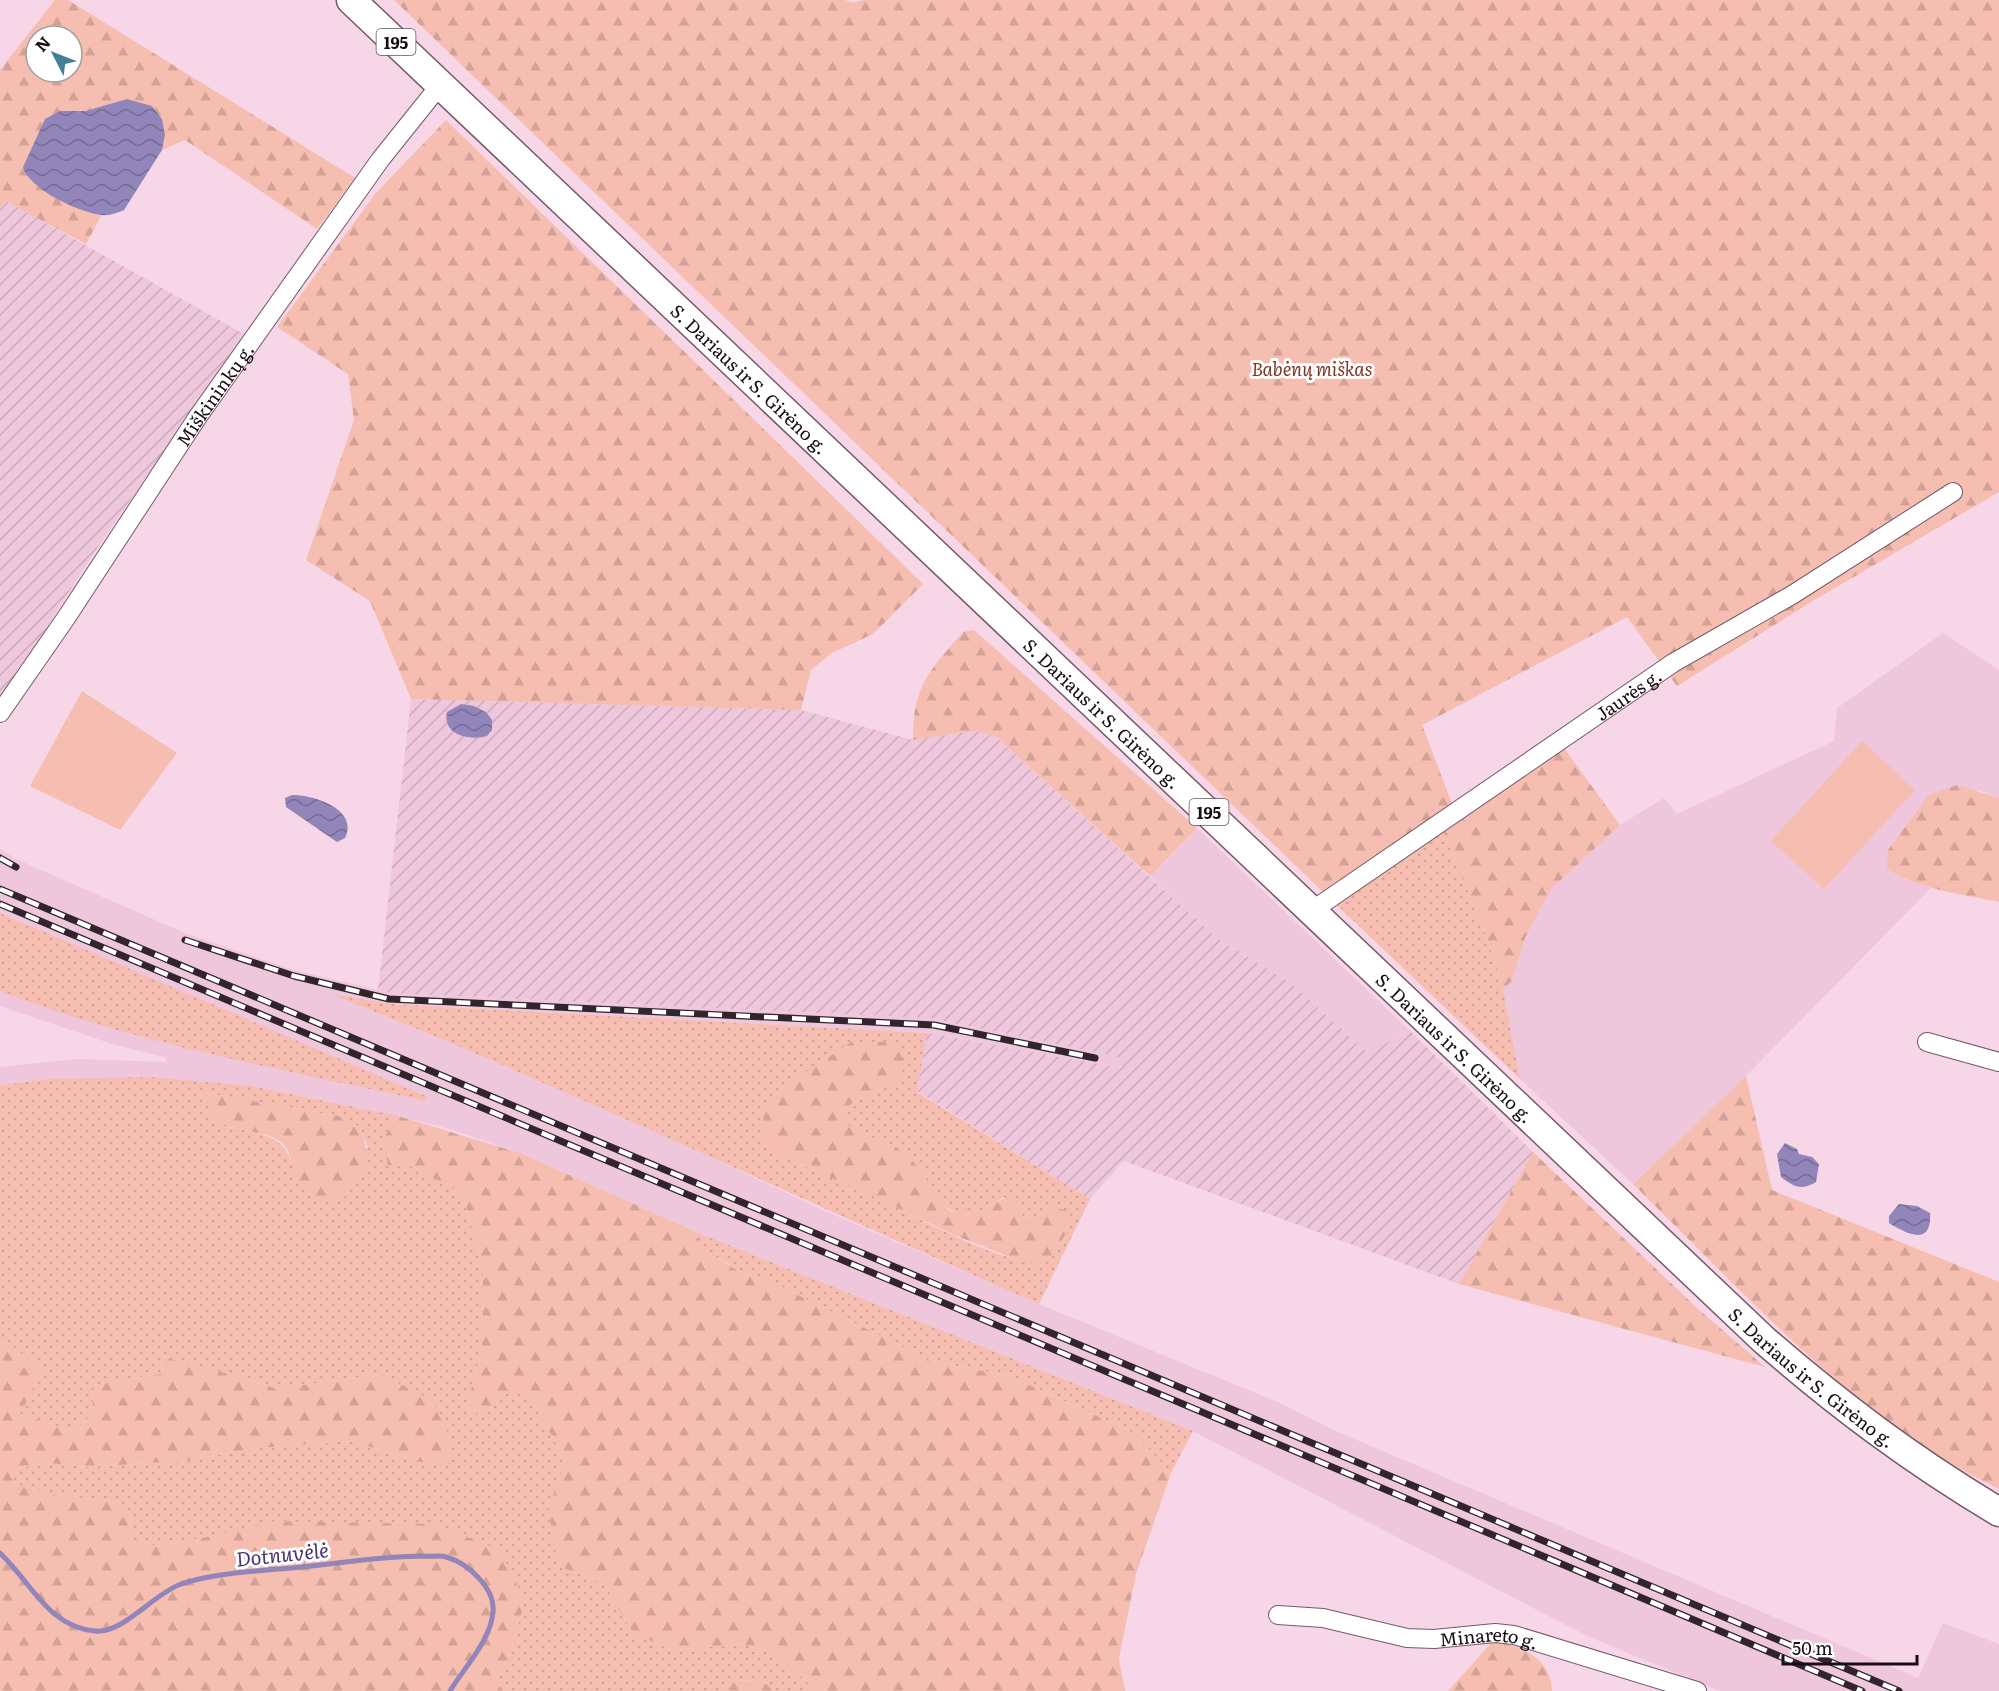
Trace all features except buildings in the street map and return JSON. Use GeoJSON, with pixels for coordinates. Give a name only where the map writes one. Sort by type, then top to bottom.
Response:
{"type":"FeatureCollection","features":[{"type":"Feature","properties":{"kind":"main road","name":"195"},"geometry":{"type":"LineString","coordinates":[[357,2],[440,85]]}},
{"type":"Feature","properties":{"kind":"main road","name":"S. Dariaus ir S. Girėno g."},"geometry":{"type":"LineString","coordinates":[[440,85],[1313,910],[1764,1340],[1887,1441],[1999,1512]]}},
{"type":"Feature","properties":{"kind":"street","name":"Miškininkų g."},"geometry":{"type":"LineString","coordinates":[[0,713],[73,608],[197,418],[380,160],[440,85]]}},
{"type":"Feature","properties":{"kind":"street","name":"Jaurės g."},"geometry":{"type":"LineString","coordinates":[[1313,910],[1673,663],[1792,595],[1953,492]]}},
{"type":"Feature","properties":{"kind":"street"},"geometry":{"type":"LineString","coordinates":[[1927,1042],[1999,1062]]}},
{"type":"Feature","properties":{"kind":"street","name":"Minareto g."},"geometry":{"type":"LineString","coordinates":[[1278,1615],[1323,1618],[1407,1638],[1434,1639],[1495,1633],[1514,1635],[1697,1691]]}},
{"type":"Feature","properties":{"kind":"shaded area"},"geometry":{"type":"Polygon","coordinates":[[[5,200],[244,334],[94,553],[0,701],[0,209],[5,200]]]}},
{"type":"Feature","properties":{"kind":"shaded area"},"geometry":{"type":"Polygon","coordinates":[[[1943,633],[1999,670],[1999,798],[1979,790],[1903,878],[1931,888],[1746,1076],[1633,1184],[1520,1079],[1503,989],[1512,981],[1525,938],[1551,889],[1620,825],[1664,798],[1677,814],[1834,741],[1837,708],[1943,633]]]}},
{"type":"Feature","properties":{"kind":"shaded area"},"geometry":{"type":"Polygon","coordinates":[[[411,699],[801,710],[913,740],[973,731],[995,736],[1217,938],[1291,983],[1368,1053],[1409,1030],[1533,1152],[1459,1284],[1124,1161],[1090,1199],[917,1091],[927,1033],[1122,1068],[1124,1058],[929,1018],[391,993],[378,990],[411,699]]]}},
{"type":"Feature","properties":{"kind":"shaded area"},"geometry":{"type":"Polygon","coordinates":[[[1197,828],[1409,1030],[1368,1053],[1291,983],[1217,938],[1150,876],[1197,828]]]}},
{"type":"Feature","properties":{"kind":"shaded area"},"geometry":{"type":"Polygon","coordinates":[[[0,849],[16,859],[185,933],[290,969],[391,993],[929,1018],[1125,1058],[1123,1068],[927,1033],[391,1004],[335,995],[624,1116],[823,1210],[1039,1304],[1280,1403],[1338,1432],[1918,1678],[1943,1623],[1999,1644],[1999,1691],[1719,1691],[1587,1636],[1193,1431],[694,1231],[520,1153],[449,1129],[398,1116],[251,1086],[51,1079],[0,1085],[0,1067],[76,1059],[165,1062],[167,1058],[112,1044],[0,1006],[0,991],[352,1085],[424,1101],[0,913],[0,849]]]}},
{"type":"Feature","properties":{"kind":"green space"},"geometry":{"type":"Polygon","coordinates":[[[55,0],[68,0],[355,178],[317,229],[185,140],[162,150],[165,135],[162,119],[152,106],[127,99],[85,111],[60,111],[30,152],[23,167],[49,194],[101,216],[86,244],[5,201],[0,208],[0,70],[24,39],[24,84],[84,84],[84,24],[36,24],[55,0]]]}},
{"type":"Feature","properties":{"kind":"green space","name":"Babėnų miškas"},"geometry":{"type":"Polygon","coordinates":[[[394,0],[845,0],[853,3],[863,0],[1999,0],[1999,492],[1811,602],[1677,686],[1627,617],[1422,725],[1453,806],[1564,748],[1620,825],[1551,889],[1525,938],[1512,981],[1503,989],[1488,940],[1437,816],[1322,891],[394,0]]]}},
{"type":"Feature","properties":{"kind":"green space"},"geometry":{"type":"Polygon","coordinates":[[[446,120],[923,584],[873,634],[832,653],[811,670],[801,710],[411,699],[370,601],[306,560],[354,420],[348,374],[277,327],[376,193],[446,120]]]}},
{"type":"Feature","properties":{"kind":"green space"},"geometry":{"type":"Polygon","coordinates":[[[974,630],[1197,828],[1150,876],[995,736],[973,731],[913,740],[916,705],[925,680],[963,632],[974,630]]]}},
{"type":"Feature","properties":{"kind":"green space"},"geometry":{"type":"Polygon","coordinates":[[[82,691],[177,753],[120,830],[30,786],[82,691]]]}},
{"type":"Feature","properties":{"kind":"green space"},"geometry":{"type":"Polygon","coordinates":[[[1862,741],[1915,790],[1824,889],[1771,841],[1862,741]]]}},
{"type":"Feature","properties":{"kind":"green space"},"geometry":{"type":"Polygon","coordinates":[[[1957,785],[1999,798],[1999,902],[1927,887],[1887,869],[1888,850],[1929,795],[1957,785]]]}},
{"type":"Feature","properties":{"kind":"green space"},"geometry":{"type":"Polygon","coordinates":[[[1437,816],[1488,940],[1503,989],[1520,1079],[1322,891],[1437,816]]]}},
{"type":"Feature","properties":{"kind":"green space"},"geometry":{"type":"Polygon","coordinates":[[[0,913],[428,1097],[424,1101],[156,1041],[51,1010],[0,991],[0,913]]]}},
{"type":"Feature","properties":{"kind":"green space"},"geometry":{"type":"Polygon","coordinates":[[[331,994],[391,1004],[927,1033],[917,1092],[1090,1199],[1039,1304],[420,1030],[331,994]],[[851,1042],[831,1056],[776,1154],[869,1194],[981,1248],[1043,1265],[1052,1208],[1037,1220],[1023,1216],[1004,1197],[977,1214],[959,1214],[939,1204],[926,1177],[892,1145],[870,1139],[849,1127],[845,1110],[854,1101],[899,1082],[851,1042]]]}},
{"type":"Feature","properties":{"kind":"green space"},"geometry":{"type":"Polygon","coordinates":[[[851,1042],[884,1042],[902,1050],[904,1066],[899,1082],[854,1101],[846,1110],[849,1127],[896,1147],[905,1154],[925,1176],[942,1204],[953,1212],[976,1213],[1008,1198],[1016,1198],[1023,1216],[1036,1220],[1052,1208],[1067,1210],[1069,1218],[1066,1233],[1043,1265],[1020,1261],[954,1235],[869,1194],[776,1154],[762,1136],[764,1108],[788,1084],[851,1042]]]}},
{"type":"Feature","properties":{"kind":"green space"},"geometry":{"type":"Polygon","coordinates":[[[1746,1076],[1772,1190],[1999,1282],[1999,1489],[1947,1461],[1897,1428],[1850,1391],[1760,1311],[1633,1184],[1746,1076]]]}},
{"type":"Feature","properties":{"kind":"green space"},"geometry":{"type":"Polygon","coordinates":[[[150,1077],[251,1086],[398,1116],[383,1139],[414,1167],[463,1194],[483,1272],[482,1349],[466,1408],[484,1416],[506,1394],[529,1394],[565,1460],[561,1475],[561,1567],[604,1583],[633,1633],[672,1650],[741,1644],[775,1653],[809,1684],[811,1691],[775,1691],[762,1681],[735,1680],[727,1691],[503,1691],[497,1680],[512,1650],[203,1538],[157,1546],[130,1538],[131,1515],[119,1502],[54,1495],[12,1483],[17,1468],[49,1463],[87,1467],[181,1461],[261,1448],[351,1441],[420,1462],[450,1463],[380,1374],[277,1389],[248,1379],[162,1358],[161,1374],[94,1385],[92,1415],[73,1431],[19,1414],[12,1345],[0,1342],[0,1085],[51,1079],[150,1077]],[[206,1093],[229,1127],[266,1136],[282,1146],[293,1165],[297,1180],[368,1148],[360,1127],[339,1116],[206,1093]]]}},
{"type":"Feature","properties":{"kind":"green space"},"geometry":{"type":"Polygon","coordinates":[[[206,1093],[339,1116],[360,1127],[366,1150],[361,1175],[342,1200],[317,1201],[300,1183],[288,1150],[281,1142],[270,1136],[223,1124],[215,1118],[209,1108],[206,1093]]]}},
{"type":"Feature","properties":{"kind":"green space"},"geometry":{"type":"Polygon","coordinates":[[[398,1116],[520,1153],[694,1231],[705,1250],[740,1272],[774,1283],[931,1361],[1010,1376],[1134,1433],[1171,1473],[1136,1574],[1119,1658],[1125,1691],[811,1691],[809,1684],[775,1653],[741,1644],[672,1650],[633,1633],[604,1584],[561,1567],[554,1547],[549,1509],[565,1460],[529,1394],[506,1394],[484,1416],[466,1408],[482,1349],[483,1272],[463,1194],[414,1167],[388,1165],[383,1139],[398,1116]]]}},
{"type":"Feature","properties":{"kind":"green space"},"geometry":{"type":"Polygon","coordinates":[[[1533,1152],[1696,1307],[1765,1367],[1459,1284],[1533,1152]]]}},
{"type":"Feature","properties":{"kind":"green space"},"geometry":{"type":"Polygon","coordinates":[[[694,1231],[1193,1431],[1171,1473],[1134,1433],[1010,1376],[931,1361],[774,1283],[741,1272],[705,1250],[694,1231]]]}},
{"type":"Feature","properties":{"kind":"green space"},"geometry":{"type":"Polygon","coordinates":[[[0,1342],[12,1345],[42,1371],[20,1414],[73,1431],[92,1415],[94,1385],[161,1374],[162,1357],[248,1379],[277,1389],[380,1374],[432,1400],[447,1428],[450,1464],[420,1462],[351,1441],[261,1448],[181,1461],[87,1467],[49,1463],[17,1468],[12,1483],[54,1495],[119,1502],[131,1515],[130,1538],[157,1546],[274,1521],[431,1524],[499,1549],[525,1600],[512,1650],[497,1680],[503,1691],[0,1691],[0,1342]]]}},
{"type":"Feature","properties":{"kind":"green space"},"geometry":{"type":"Polygon","coordinates":[[[1493,1641],[1524,1650],[1541,1662],[1550,1680],[1552,1691],[1448,1691],[1493,1641]]]}},
{"type":"Feature","properties":{"kind":"green space"},"geometry":{"type":"Polygon","coordinates":[[[735,1680],[762,1681],[775,1691],[727,1691],[735,1680]]]}},
{"type":"Feature","properties":{"kind":"water"},"geometry":{"type":"Polygon","coordinates":[[[127,99],[152,106],[162,119],[165,135],[162,150],[124,210],[104,215],[91,213],[44,191],[27,175],[23,167],[45,119],[60,111],[85,111],[127,99]]]}},
{"type":"Feature","properties":{"kind":"water"},"geometry":{"type":"Polygon","coordinates":[[[461,704],[474,706],[486,712],[492,720],[492,730],[487,736],[465,737],[453,731],[447,720],[447,712],[461,704]]]}},
{"type":"Feature","properties":{"kind":"water"},"geometry":{"type":"Polygon","coordinates":[[[292,795],[322,801],[340,812],[346,819],[348,828],[345,838],[337,842],[286,807],[285,798],[292,795]]]}},
{"type":"Feature","properties":{"kind":"water"},"geometry":{"type":"Polygon","coordinates":[[[1785,1143],[1797,1149],[1799,1154],[1812,1157],[1819,1164],[1816,1182],[1798,1187],[1781,1177],[1777,1154],[1785,1143]]]}},
{"type":"Feature","properties":{"kind":"water"},"geometry":{"type":"Polygon","coordinates":[[[1899,1204],[1917,1206],[1930,1213],[1930,1224],[1923,1234],[1910,1234],[1889,1223],[1889,1216],[1899,1204]]]}},
{"type":"Feature","properties":{"kind":"waterway","name":"Dotnuvėlė"},"geometry":{"type":"LineString","coordinates":[[0,1553],[52,1612],[79,1628],[95,1631],[116,1626],[170,1589],[198,1579],[232,1573],[385,1558],[446,1557],[463,1565],[479,1578],[493,1603],[487,1633],[450,1691]]}},
{"type":"Feature","properties":{"kind":"railway"},"geometry":{"type":"LineString","coordinates":[[0,858],[16,867]]}},
{"type":"Feature","properties":{"kind":"railway"},"geometry":{"type":"LineString","coordinates":[[0,889],[1899,1691]]}},
{"type":"Feature","properties":{"kind":"railway"},"geometry":{"type":"LineString","coordinates":[[0,904],[1862,1691]]}},
{"type":"Feature","properties":{"kind":"railway"},"geometry":{"type":"LineString","coordinates":[[185,940],[294,976],[389,999],[934,1025],[1095,1058]]}}]}
